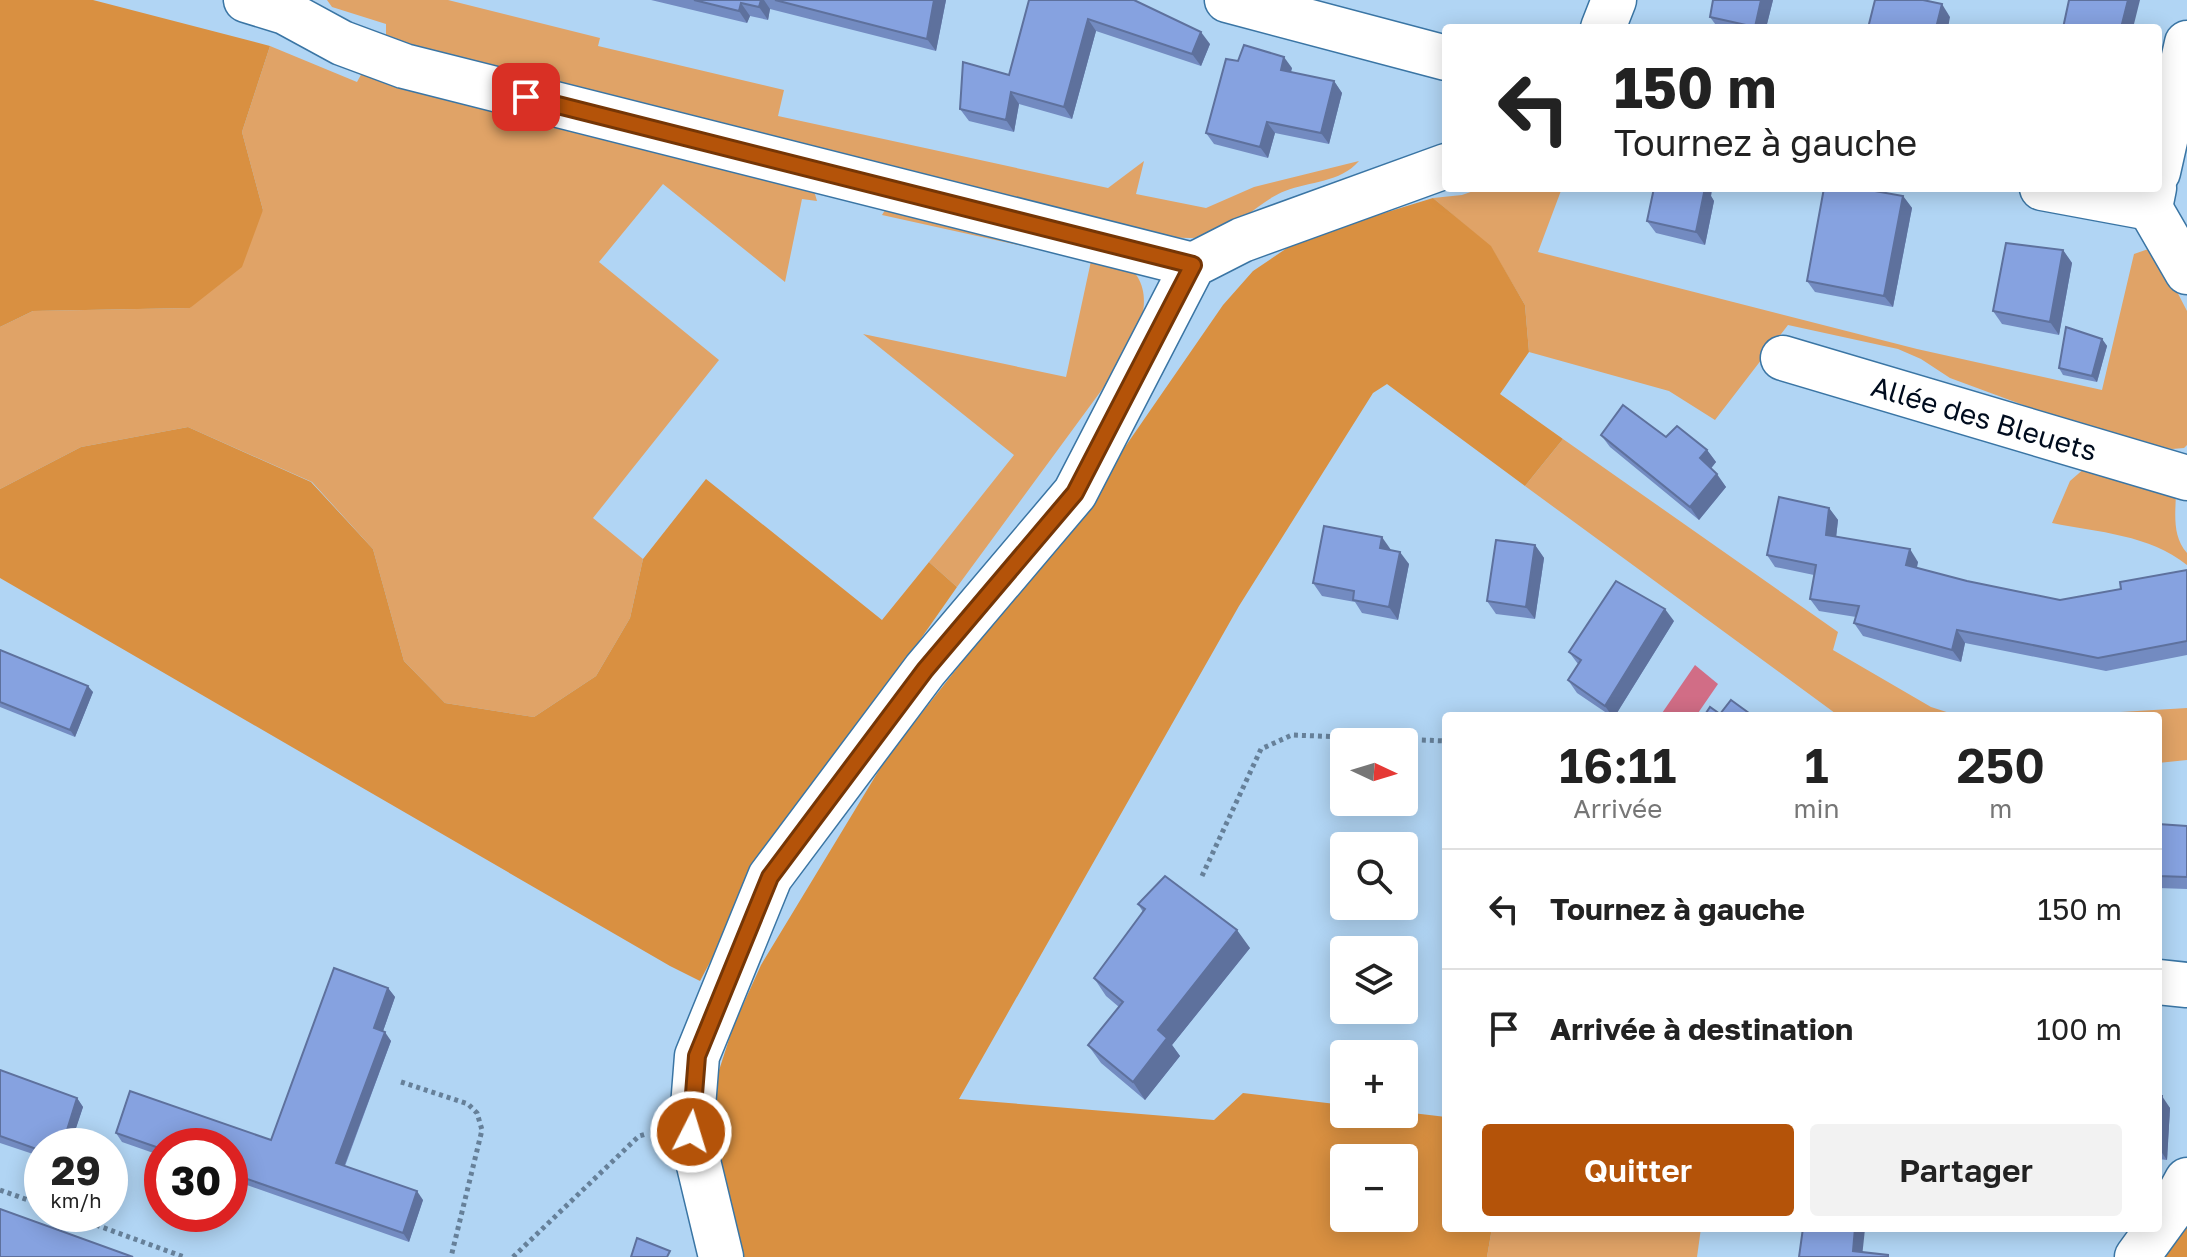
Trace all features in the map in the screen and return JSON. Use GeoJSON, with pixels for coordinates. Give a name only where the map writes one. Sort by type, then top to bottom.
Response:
{"type":"FeatureCollection","features":[{"type":"Feature","properties":{"kind":"street"},"geometry":{"type":"LineString","coordinates":[[246,0],[285,12],[342,43],[404,66],[1193,265]]}},
{"type":"Feature","properties":{"kind":"street"},"geometry":{"type":"LineString","coordinates":[[1227,0],[1442,57]]}},
{"type":"Feature","properties":{"kind":"street"},"geometry":{"type":"LineString","coordinates":[[1605,24],[1614,0]]}},
{"type":"Feature","properties":{"kind":"street"},"geometry":{"type":"LineString","coordinates":[[2162,154],[2187,43]]}},
{"type":"Feature","properties":{"kind":"street"},"geometry":{"type":"LineString","coordinates":[[721,1257],[691,1132],[697,1056],[770,877],[925,670],[1075,493],[1193,265],[1242,240],[1442,167]]}},
{"type":"Feature","properties":{"kind":"street"},"geometry":{"type":"LineString","coordinates":[[2155,192],[2187,272]]}},
{"type":"Feature","properties":{"kind":"street","name":"Allée des Bleuets"},"geometry":{"type":"LineString","coordinates":[[1783,358],[2187,478]]}},
{"type":"Feature","properties":{"kind":"street"},"geometry":{"type":"LineString","coordinates":[[2162,982],[2187,985]]}},
{"type":"Feature","properties":{"kind":"street"},"geometry":{"type":"LineString","coordinates":[[2162,1223],[2187,1180]]}},
{"type":"Feature","properties":{"kind":"street"},"geometry":{"type":"LineString","coordinates":[[2137,1257],[2155,1232]]}},
{"type":"Feature","properties":{"kind":"path"},"geometry":{"type":"LineString","coordinates":[[1202,876],[1261,749],[1273,742],[1292,735],[1442,741]]}},
{"type":"Feature","properties":{"kind":"path"},"geometry":{"type":"LineString","coordinates":[[401,1082],[468,1104],[477,1113],[482,1130],[451,1257]]}},
{"type":"Feature","properties":{"kind":"path"},"geometry":{"type":"LineString","coordinates":[[513,1257],[639,1136],[654,1132],[691,1132]]}},
{"type":"Feature","properties":{"kind":"path"},"geometry":{"type":"LineString","coordinates":[[0,1190],[24,1199]]}},
{"type":"Feature","properties":{"kind":"path"},"geometry":{"type":"LineString","coordinates":[[115,1232],[184,1257]]}},
{"type":"Feature","properties":{"kind":"shaded area"},"geometry":{"type":"Polygon","coordinates":[[[0,0],[93,0],[270,46],[242,132],[263,210],[242,267],[190,308],[33,311],[0,327],[0,0]]]}},
{"type":"Feature","properties":{"kind":"shaded area"},"geometry":{"type":"Polygon","coordinates":[[[327,0],[448,0],[600,38],[598,46],[784,90],[778,116],[1108,188],[1144,161],[1136,194],[1206,208],[1254,187],[1359,161],[1334,178],[1276,195],[1217,234],[1194,238],[1155,235],[386,39],[386,24],[332,7],[327,0]]]}},
{"type":"Feature","properties":{"kind":"shaded area"},"geometry":{"type":"Polygon","coordinates":[[[270,46],[357,82],[363,71],[813,187],[817,201],[802,199],[785,282],[663,184],[599,262],[719,360],[593,518],[643,559],[630,618],[596,676],[534,717],[445,703],[404,661],[373,549],[312,482],[188,427],[81,447],[0,489],[0,327],[33,311],[190,308],[263,210],[242,132],[270,46]]]}},
{"type":"Feature","properties":{"kind":"shaded area"},"geometry":{"type":"Polygon","coordinates":[[[1471,192],[1560,192],[1538,252],[1917,349],[2102,390],[2134,254],[2154,247],[2187,311],[2187,445],[2172,449],[2105,435],[1950,378],[1921,359],[1898,349],[1788,325],[1715,420],[1669,391],[1529,352],[1525,305],[1491,247],[1433,198],[1471,192]]]}},
{"type":"Feature","properties":{"kind":"shaded area"},"geometry":{"type":"Polygon","coordinates":[[[1433,198],[1491,246],[1525,305],[1529,352],[1500,394],[1563,439],[1525,486],[1387,384],[1373,393],[1239,606],[959,1099],[1214,1120],[1243,1093],[1330,1103],[1330,1128],[1418,1128],[1418,1114],[1442,1117],[1442,1232],[1491,1232],[1487,1257],[738,1257],[713,1156],[712,1092],[733,1027],[761,965],[887,757],[1078,515],[1223,305],[1253,271],[1290,246],[1319,233],[1433,198]]]}},
{"type":"Feature","properties":{"kind":"shaded area"},"geometry":{"type":"Polygon","coordinates":[[[887,207],[1119,258],[1142,286],[1141,320],[1123,361],[957,587],[929,562],[1014,455],[863,334],[1066,377],[1091,261],[882,215],[887,207]]]}},
{"type":"Feature","properties":{"kind":"shaded area"},"geometry":{"type":"Polygon","coordinates":[[[188,427],[311,482],[373,549],[404,661],[445,703],[534,717],[596,676],[630,618],[643,559],[706,479],[882,620],[929,562],[957,587],[759,870],[700,981],[0,578],[0,489],[81,447],[188,427]]]}},
{"type":"Feature","properties":{"kind":"shaded area"},"geometry":{"type":"Polygon","coordinates":[[[1563,439],[1838,632],[1833,650],[1931,707],[1947,712],[1834,712],[1525,486],[1563,439]]]}},
{"type":"Feature","properties":{"kind":"shaded area"},"geometry":{"type":"Polygon","coordinates":[[[2086,467],[2176,488],[2176,531],[2187,553],[2187,565],[2140,541],[2052,523],[2070,481],[2086,467]]]}},
{"type":"Feature","properties":{"kind":"shaded area"},"geometry":{"type":"Polygon","coordinates":[[[1695,665],[1718,684],[1699,712],[1663,712],[1695,665]]]}},
{"type":"Feature","properties":{"kind":"shaded area"},"geometry":{"type":"Polygon","coordinates":[[[2187,708],[2187,760],[2162,763],[2162,712],[2121,712],[2187,708]]]}},
{"type":"Feature","properties":{"kind":"shaded area"},"geometry":{"type":"Polygon","coordinates":[[[2187,1203],[2187,1257],[2151,1257],[2187,1203]]]}},
{"type":"Feature","properties":{"kind":"shaded area"},"geometry":{"type":"Polygon","coordinates":[[[1491,1232],[1700,1232],[1697,1257],[1487,1257],[1491,1232]]]}},
{"type":"Feature","properties":{"kind":"building"},"geometry":{"type":"Polygon","coordinates":[[[694,0],[761,0],[759,7],[741,3],[739,11],[694,0]]]}},
{"type":"Feature","properties":{"kind":"building"},"geometry":{"type":"Polygon","coordinates":[[[775,0],[934,0],[927,39],[775,0]]]}},
{"type":"Feature","properties":{"kind":"building"},"geometry":{"type":"Polygon","coordinates":[[[1029,0],[1134,0],[1201,32],[1192,54],[1088,19],[1064,107],[1011,92],[1006,120],[960,109],[963,62],[1009,75],[1029,0]]]}},
{"type":"Feature","properties":{"kind":"building"},"geometry":{"type":"Polygon","coordinates":[[[1713,0],[1761,0],[1756,24],[1710,17],[1713,0]]]}},
{"type":"Feature","properties":{"kind":"building"},"geometry":{"type":"Polygon","coordinates":[[[1875,0],[1923,0],[1942,4],[1937,24],[1869,24],[1875,0]]]}},
{"type":"Feature","properties":{"kind":"building"},"geometry":{"type":"Polygon","coordinates":[[[2069,0],[2128,0],[2122,24],[2064,24],[2069,0]]]}},
{"type":"Feature","properties":{"kind":"building"},"geometry":{"type":"Polygon","coordinates":[[[1244,45],[1284,57],[1281,70],[1334,81],[1321,133],[1267,122],[1260,147],[1206,133],[1226,59],[1238,61],[1244,45]]]}},
{"type":"Feature","properties":{"kind":"building"},"geometry":{"type":"Polygon","coordinates":[[[1653,192],[1704,192],[1696,232],[1647,221],[1653,192]]]}},
{"type":"Feature","properties":{"kind":"building"},"geometry":{"type":"Polygon","coordinates":[[[1823,192],[1880,192],[1903,196],[1884,296],[1807,281],[1823,192]]]}},
{"type":"Feature","properties":{"kind":"building"},"geometry":{"type":"Polygon","coordinates":[[[2006,243],[2063,250],[2050,322],[1993,311],[2006,243]]]}},
{"type":"Feature","properties":{"kind":"building"},"geometry":{"type":"Polygon","coordinates":[[[2066,327],[2102,339],[2092,376],[2059,368],[2066,327]]]}},
{"type":"Feature","properties":{"kind":"building"},"geometry":{"type":"Polygon","coordinates":[[[1623,405],[1666,437],[1677,426],[1707,450],[1700,458],[1717,474],[1690,507],[1601,435],[1623,405]]]}},
{"type":"Feature","properties":{"kind":"building"},"geometry":{"type":"Polygon","coordinates":[[[1779,497],[1829,508],[1826,535],[1910,549],[1906,565],[2060,600],[2121,589],[2120,582],[2187,570],[2187,641],[2098,658],[1957,630],[1952,650],[1854,623],[1859,606],[1810,599],[1816,565],[1767,555],[1779,497]]]}},
{"type":"Feature","properties":{"kind":"building"},"geometry":{"type":"Polygon","coordinates":[[[1324,526],[1382,537],[1380,548],[1400,552],[1389,607],[1353,600],[1354,591],[1313,583],[1324,526]]]}},
{"type":"Feature","properties":{"kind":"building"},"geometry":{"type":"Polygon","coordinates":[[[1496,540],[1535,545],[1526,607],[1487,601],[1496,540]]]}},
{"type":"Feature","properties":{"kind":"building"},"geometry":{"type":"Polygon","coordinates":[[[1616,581],[1665,609],[1605,706],[1568,680],[1581,660],[1569,652],[1616,581]]]}},
{"type":"Feature","properties":{"kind":"building"},"geometry":{"type":"Polygon","coordinates":[[[0,650],[88,686],[70,730],[0,702],[0,650]]]}},
{"type":"Feature","properties":{"kind":"building"},"geometry":{"type":"Polygon","coordinates":[[[1731,700],[1748,712],[1722,712],[1731,700]]]}},
{"type":"Feature","properties":{"kind":"building"},"geometry":{"type":"Polygon","coordinates":[[[2162,824],[2187,826],[2187,877],[2162,876],[2162,824]]]}},
{"type":"Feature","properties":{"kind":"building"},"geometry":{"type":"Polygon","coordinates":[[[1165,876],[1237,930],[1158,1030],[1167,1038],[1133,1082],[1088,1045],[1123,1002],[1094,978],[1145,909],[1138,904],[1165,876]]]}},
{"type":"Feature","properties":{"kind":"building"},"geometry":{"type":"Polygon","coordinates":[[[334,968],[388,988],[374,1028],[385,1032],[336,1163],[417,1191],[403,1233],[248,1179],[248,1132],[271,1140],[334,968]]]}},
{"type":"Feature","properties":{"kind":"building"},"geometry":{"type":"Polygon","coordinates":[[[0,1070],[77,1098],[68,1128],[24,1128],[24,1145],[0,1136],[0,1070]]]}},
{"type":"Feature","properties":{"kind":"building"},"geometry":{"type":"Polygon","coordinates":[[[130,1091],[236,1128],[144,1128],[144,1143],[128,1137],[128,1128],[118,1128],[130,1091]]]}},
{"type":"Feature","properties":{"kind":"building"},"geometry":{"type":"Polygon","coordinates":[[[0,1209],[24,1218],[24,1232],[64,1232],[133,1257],[0,1257],[0,1209]]]}},
{"type":"Feature","properties":{"kind":"building"},"geometry":{"type":"Polygon","coordinates":[[[1802,1232],[1855,1232],[1853,1251],[1888,1255],[1888,1257],[1799,1257],[1802,1232]]]}},
{"type":"Feature","properties":{"kind":"building"},"geometry":{"type":"Polygon","coordinates":[[[637,1238],[670,1251],[667,1257],[631,1257],[637,1238]]]}},
{"type":"Feature","properties":{"kind":"route"},"geometry":{"type":"LineString","coordinates":[[526,97],[1193,265],[1075,493],[925,670],[770,877],[697,1056],[691,1132]]}}]}
